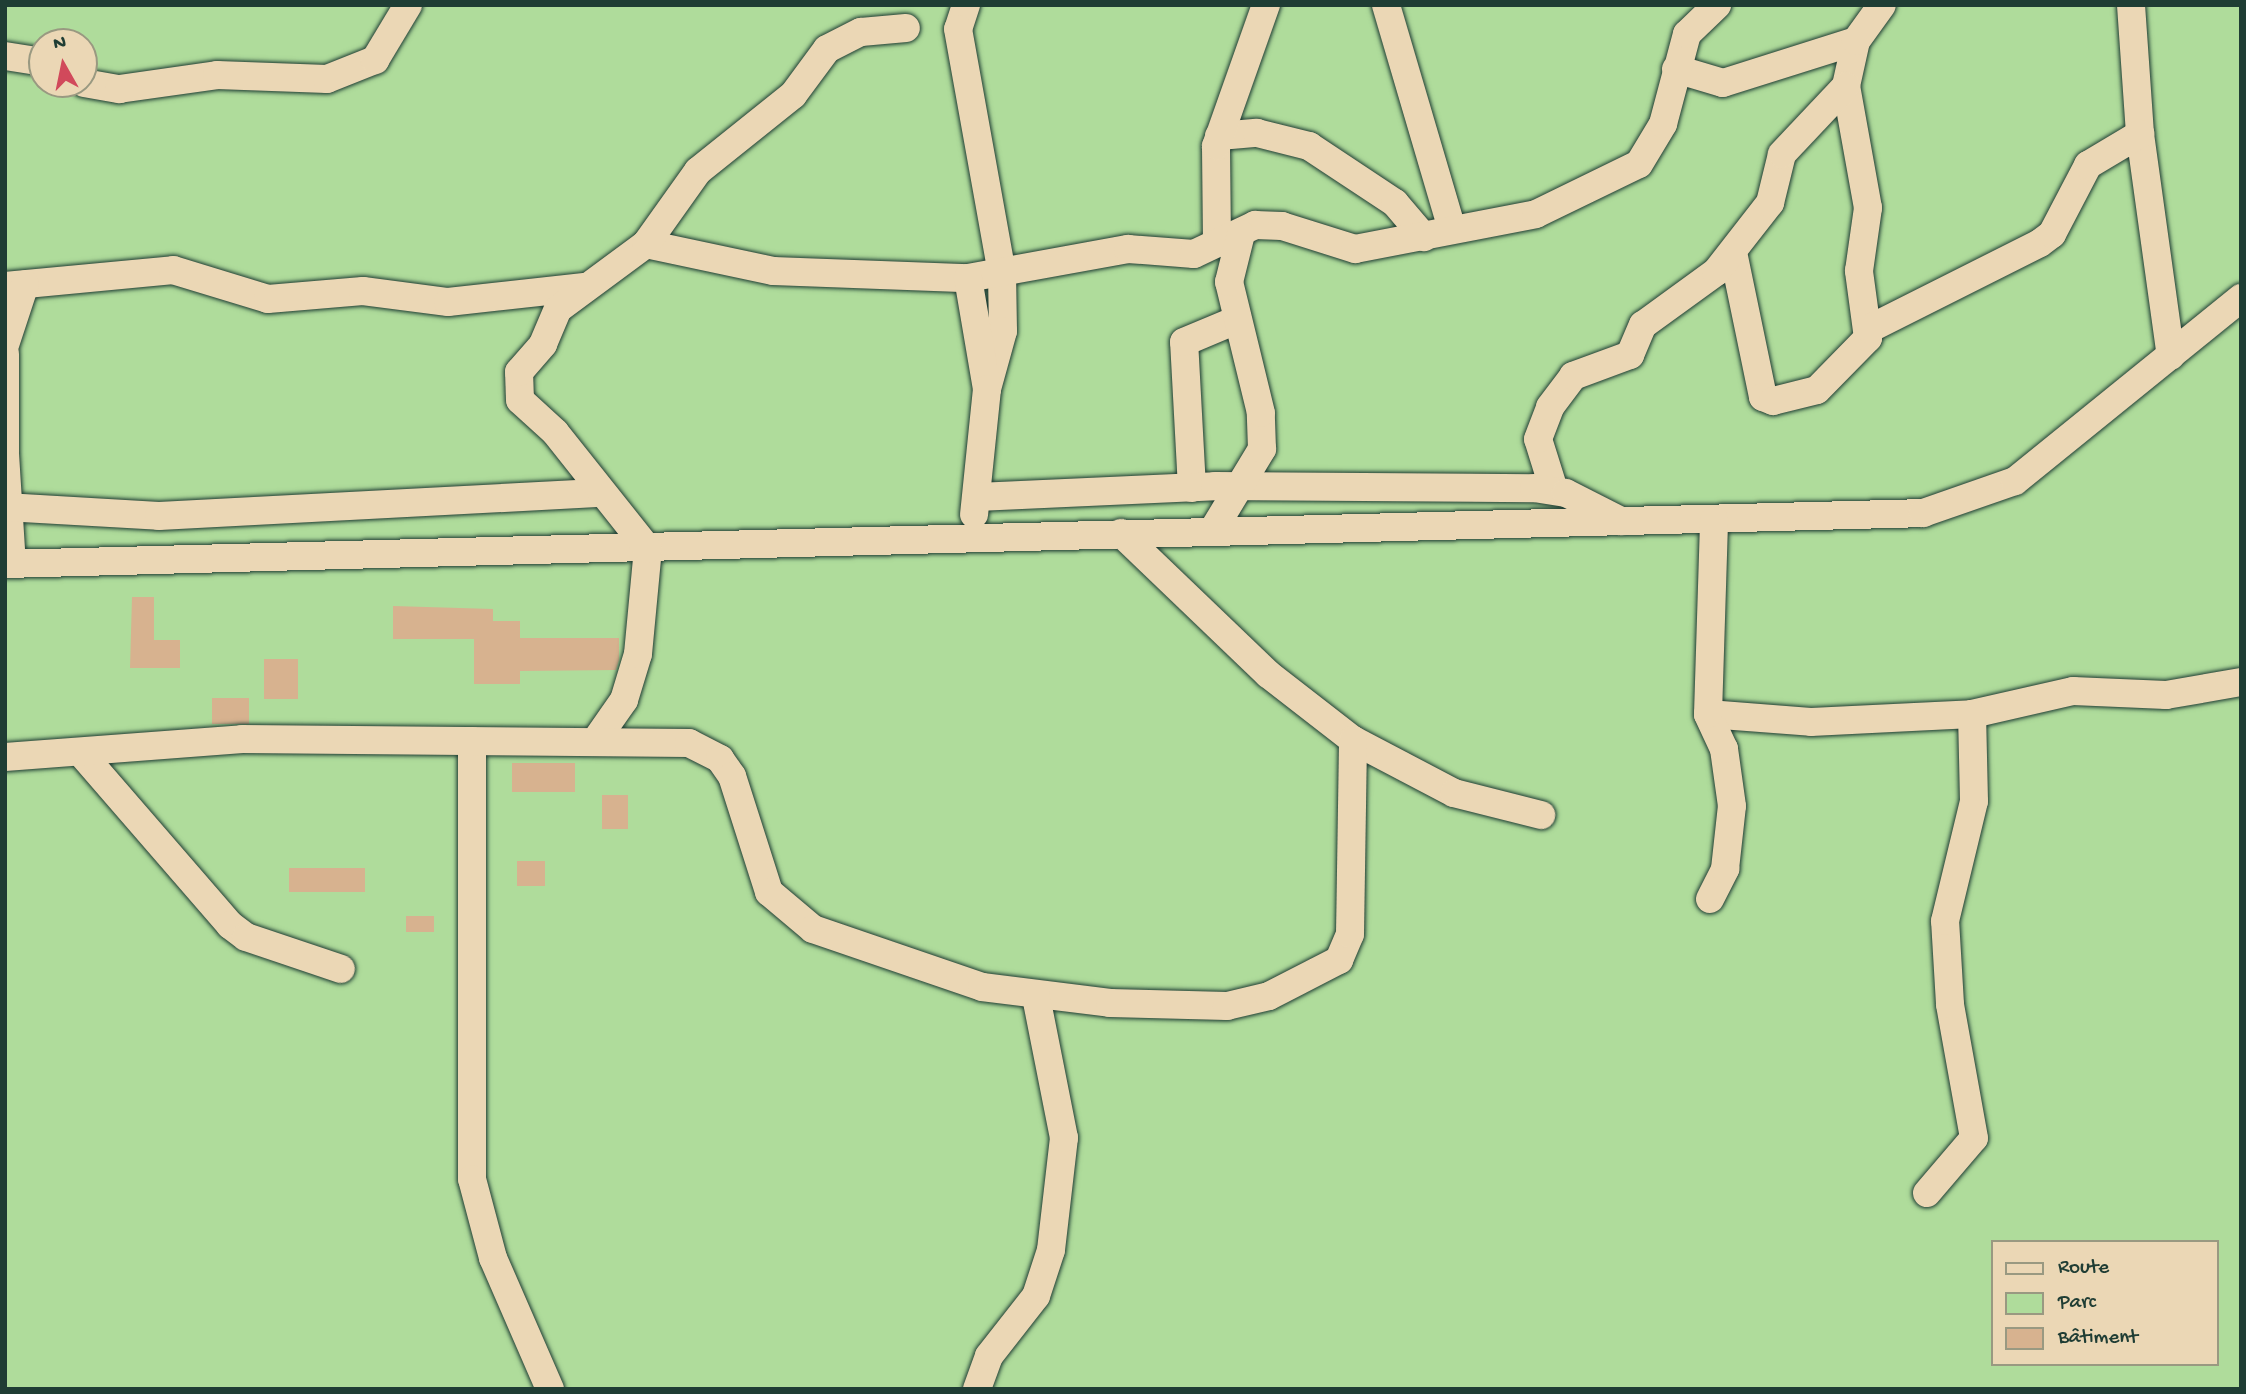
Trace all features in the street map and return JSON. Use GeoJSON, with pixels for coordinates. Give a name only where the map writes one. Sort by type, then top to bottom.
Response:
{"type":"FeatureCollection","features":[{"type":"Feature","properties":{"kind":"street"},"geometry":{"type":"LineString","coordinates":[[98,85],[119,89],[217,75],[327,79],[374,60],[408,5]]}},
{"type":"Feature","properties":{"kind":"street"},"geometry":{"type":"LineString","coordinates":[[966,5],[958,29],[1002,273],[1003,331],[987,389],[971,536]]}},
{"type":"Feature","properties":{"kind":"street"},"geometry":{"type":"LineString","coordinates":[[1213,530],[1237,486],[1259,456],[1264,431],[1234,321],[1219,136],[1266,5]]}},
{"type":"Feature","properties":{"kind":"street"},"geometry":{"type":"LineString","coordinates":[[1387,5],[1452,229]]}},
{"type":"Feature","properties":{"kind":"street"},"geometry":{"type":"LineString","coordinates":[[646,244],[773,271],[968,278],[1128,249],[1179,257],[1268,224],[1355,249],[1536,214],[1630,172],[1663,124],[1687,34],[1717,5]]}},
{"type":"Feature","properties":{"kind":"street"},"geometry":{"type":"LineString","coordinates":[[2131,5],[2140,134],[2171,356]]}},
{"type":"Feature","properties":{"kind":"street"},"geometry":{"type":"LineString","coordinates":[[1676,69],[1723,83],[1866,18]]}},
{"type":"Feature","properties":{"kind":"street"},"geometry":{"type":"LineString","coordinates":[[1733,252],[1766,401],[1817,390],[1862,347],[1869,329],[1859,271],[1868,208],[1846,86],[1866,18]]}},
{"type":"Feature","properties":{"kind":"street"},"geometry":{"type":"LineString","coordinates":[[596,740],[624,700],[638,654],[648,549],[555,432],[520,400],[515,385],[558,309],[593,286],[646,244],[698,171],[793,95],[827,49],[861,32],[906,27]]}},
{"type":"Feature","properties":{"kind":"street"},"geometry":{"type":"LineString","coordinates":[[5,55],[28,59]]}},
{"type":"Feature","properties":{"kind":"street"},"geometry":{"type":"LineString","coordinates":[[1554,490],[1538,439],[1550,407],[1573,376],[1624,359],[1643,325],[1696,289],[1733,252],[1770,203],[1782,154],[1846,86]]}},
{"type":"Feature","properties":{"kind":"street"},"geometry":{"type":"LineString","coordinates":[[1219,136],[1257,133],[1309,146],[1395,203],[1424,237]]}},
{"type":"Feature","properties":{"kind":"street"},"geometry":{"type":"LineString","coordinates":[[1869,329],[2040,243],[2052,234],[2088,164],[2140,134]]}},
{"type":"Feature","properties":{"kind":"street"},"geometry":{"type":"LineString","coordinates":[[5,345],[15,285],[173,270],[268,299],[363,291],[413,293],[435,302],[593,286]]}},
{"type":"Feature","properties":{"kind":"street"},"geometry":{"type":"LineString","coordinates":[[968,278],[987,389]]}},
{"type":"Feature","properties":{"kind":"street"},"geometry":{"type":"LineString","coordinates":[[5,354],[9,564],[648,549],[971,536],[1893,517],[1944,510],[1995,492],[2050,457],[2241,298]]}},
{"type":"Feature","properties":{"kind":"street"},"geometry":{"type":"LineString","coordinates":[[1192,488],[1184,342],[1234,321]]}},
{"type":"Feature","properties":{"kind":"street"},"geometry":{"type":"LineString","coordinates":[[977,497],[1237,486],[1554,490],[1626,523]]}},
{"type":"Feature","properties":{"kind":"street"},"geometry":{"type":"LineString","coordinates":[[6,507],[159,516],[601,493]]}},
{"type":"Feature","properties":{"kind":"street"},"geometry":{"type":"LineString","coordinates":[[1710,899],[1724,869],[1732,806],[1724,749],[1708,714],[1714,520]]}},
{"type":"Feature","properties":{"kind":"street"},"geometry":{"type":"LineString","coordinates":[[1121,533],[1268,674],[1353,740],[1454,793],[1541,815]]}},
{"type":"Feature","properties":{"kind":"street"},"geometry":{"type":"LineString","coordinates":[[1708,714],[1811,722],[1972,714],[2073,691],[2166,695],[2241,682]]}},
{"type":"Feature","properties":{"kind":"street"},"geometry":{"type":"LineString","coordinates":[[1927,1193],[1974,1138],[1950,1004],[1945,921],[1974,801],[1972,714]]}},
{"type":"Feature","properties":{"kind":"street"},"geometry":{"type":"LineString","coordinates":[[5,757],[82,754],[242,739],[673,740],[720,759],[769,892],[813,929],[932,974],[1037,996],[1227,1006],[1269,996],[1339,960],[1350,934],[1353,740]]}},
{"type":"Feature","properties":{"kind":"street"},"geometry":{"type":"LineString","coordinates":[[472,741],[472,1179],[493,1258],[550,1389]]}},
{"type":"Feature","properties":{"kind":"street"},"geometry":{"type":"LineString","coordinates":[[82,754],[230,925],[246,937],[341,969]]}},
{"type":"Feature","properties":{"kind":"street"},"geometry":{"type":"LineString","coordinates":[[977,1389],[989,1356],[1036,1296],[1051,1250],[1064,1138],[1037,996]]}},
{"type":"Feature","properties":{"kind":"green space"},"geometry":{"type":"Polygon","coordinates":[[[5,5],[2241,5],[2241,1389],[5,1389],[5,5]]]}},
{"type":"Feature","properties":{"kind":"building"},"geometry":{"type":"Polygon","coordinates":[[[132,597],[154,597],[154,640],[180,640],[180,668],[130,668],[132,597]]]}},
{"type":"Feature","properties":{"kind":"building"},"geometry":{"type":"Polygon","coordinates":[[[393,606],[493,609],[493,621],[520,621],[520,638],[619,638],[619,660],[616,670],[520,671],[520,684],[474,684],[474,639],[393,639],[393,606]]]}},
{"type":"Feature","properties":{"kind":"building"},"geometry":{"type":"Polygon","coordinates":[[[264,659],[298,659],[298,699],[264,699],[264,659]]]}},
{"type":"Feature","properties":{"kind":"building"},"geometry":{"type":"Polygon","coordinates":[[[212,698],[249,698],[249,724],[212,724],[212,698]]]}},
{"type":"Feature","properties":{"kind":"building"},"geometry":{"type":"Polygon","coordinates":[[[512,763],[575,763],[575,792],[512,792],[512,763]]]}},
{"type":"Feature","properties":{"kind":"building"},"geometry":{"type":"Polygon","coordinates":[[[602,795],[628,795],[628,829],[602,829],[602,795]]]}},
{"type":"Feature","properties":{"kind":"building"},"geometry":{"type":"Polygon","coordinates":[[[517,861],[545,861],[545,886],[517,886],[517,861]]]}},
{"type":"Feature","properties":{"kind":"building"},"geometry":{"type":"Polygon","coordinates":[[[289,868],[365,868],[365,892],[289,892],[289,868]]]}},
{"type":"Feature","properties":{"kind":"building"},"geometry":{"type":"Polygon","coordinates":[[[406,916],[434,916],[434,932],[406,932],[406,916]]]}}]}
